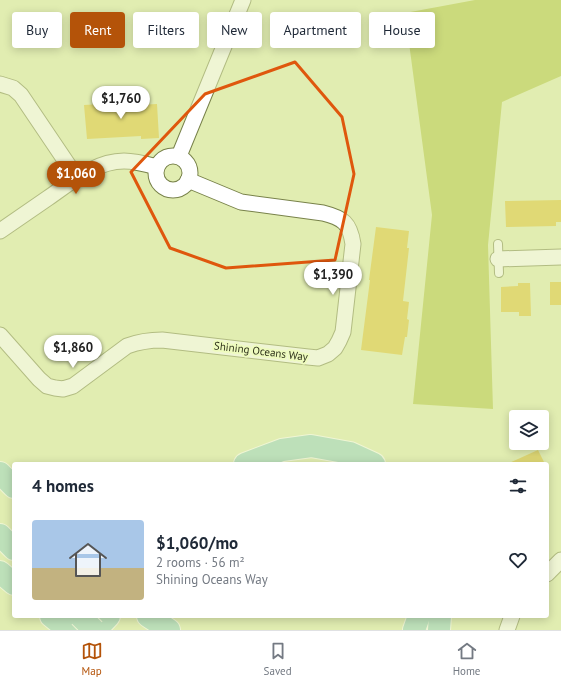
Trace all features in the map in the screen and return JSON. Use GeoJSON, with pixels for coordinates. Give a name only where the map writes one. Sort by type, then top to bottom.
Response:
{"type":"FeatureCollection","features":[{"type":"Feature","properties":{"kind":"main road"},"geometry":{"type":"LineString","coordinates":[[250,462],[282,450],[311,446],[350,453],[370,462]]}},
{"type":"Feature","properties":{"kind":"main road"},"geometry":{"type":"LineString","coordinates":[[0,473],[12,485]]}},
{"type":"Feature","properties":{"kind":"main road"},"geometry":{"type":"LineString","coordinates":[[0,535],[12,548]]}},
{"type":"Feature","properties":{"kind":"main road"},"geometry":{"type":"LineString","coordinates":[[0,572],[12,582]]}},
{"type":"Feature","properties":{"kind":"main road"},"geometry":{"type":"LineString","coordinates":[[53,618],[68,630],[79,618]]}},
{"type":"Feature","properties":{"kind":"main road"},"geometry":{"type":"LineString","coordinates":[[83,618],[95,630],[107,618]]}},
{"type":"Feature","properties":{"kind":"main road"},"geometry":{"type":"LineString","coordinates":[[149,618],[161,630]]}},
{"type":"Feature","properties":{"kind":"main road"},"geometry":{"type":"LineString","coordinates":[[150,618],[169,630]]}},
{"type":"Feature","properties":{"kind":"main road"},"geometry":{"type":"LineString","coordinates":[[414,630],[418,618]]}},
{"type":"Feature","properties":{"kind":"main road"},"geometry":{"type":"LineString","coordinates":[[439,630],[440,618]]}},
{"type":"Feature","properties":{"kind":"street"},"geometry":{"type":"LineString","coordinates":[[179,156],[243,0]]}},
{"type":"Feature","properties":{"kind":"street"},"geometry":{"type":"LineString","coordinates":[[0,84],[13,88],[21,95],[77,178]]}},
{"type":"Feature","properties":{"kind":"street"},"geometry":{"type":"LineString","coordinates":[[171,155],[179,156],[189,167],[190,174],[188,180],[185,185],[177,190],[166,189],[156,180],[157,167],[160,161],[164,158],[171,155]]}},
{"type":"Feature","properties":{"kind":"street"},"geometry":{"type":"LineString","coordinates":[[0,231],[77,178],[101,166],[122,161],[136,162],[157,167]]}},
{"type":"Feature","properties":{"kind":"street","name":"Shining Oceans Way"},"geometry":{"type":"LineString","coordinates":[[0,335],[38,379],[47,386],[63,389],[73,386],[127,346],[136,342],[149,340],[162,340],[318,358],[328,354],[335,348],[342,332],[353,244],[352,234],[348,226],[335,216],[323,213],[241,202],[188,180]]}},
{"type":"Feature","properties":{"kind":"street"},"geometry":{"type":"LineString","coordinates":[[498,258],[561,257]]}},
{"type":"Feature","properties":{"kind":"street"},"geometry":{"type":"LineString","coordinates":[[549,572],[561,560]]}},
{"type":"Feature","properties":{"kind":"street"},"geometry":{"type":"LineString","coordinates":[[506,630],[511,618]]}},
{"type":"Feature","properties":{"kind":"highlighted area"},"geometry":{"type":"Polygon","coordinates":[[[295,62],[342,117],[354,174],[335,260],[226,268],[170,248],[131,172],[205,94],[295,62]]]}},
{"type":"Feature","properties":{"kind":"green space"},"geometry":{"type":"Polygon","coordinates":[[[475,0],[561,0],[561,76],[502,102],[488,245],[493,409],[413,404],[432,215],[410,48],[435,48],[435,12],[410,12],[475,0]]]}},
{"type":"Feature","properties":{"kind":"building"},"geometry":{"type":"Polygon","coordinates":[[[121,100],[121,103],[139,102],[139,105],[157,104],[159,138],[141,139],[141,136],[87,139],[84,105],[102,104],[102,101],[121,100]]]}},
{"type":"Feature","properties":{"kind":"building"},"geometry":{"type":"Polygon","coordinates":[[[561,200],[561,222],[556,222],[556,226],[506,227],[505,201],[561,200]]]}},
{"type":"Feature","properties":{"kind":"building"},"geometry":{"type":"Polygon","coordinates":[[[376,227],[409,231],[407,248],[409,248],[403,301],[409,302],[407,319],[409,320],[407,337],[405,337],[402,355],[361,350],[376,227]]]}},
{"type":"Feature","properties":{"kind":"building"},"geometry":{"type":"Polygon","coordinates":[[[550,282],[561,282],[561,305],[550,305],[550,282]]]}},
{"type":"Feature","properties":{"kind":"building"},"geometry":{"type":"Polygon","coordinates":[[[518,283],[530,283],[531,316],[519,316],[519,312],[501,312],[501,287],[518,286],[518,283]]]}},
{"type":"Feature","properties":{"kind":"building"},"geometry":{"type":"Polygon","coordinates":[[[538,450],[544,462],[511,462],[538,450]]]}}]}
